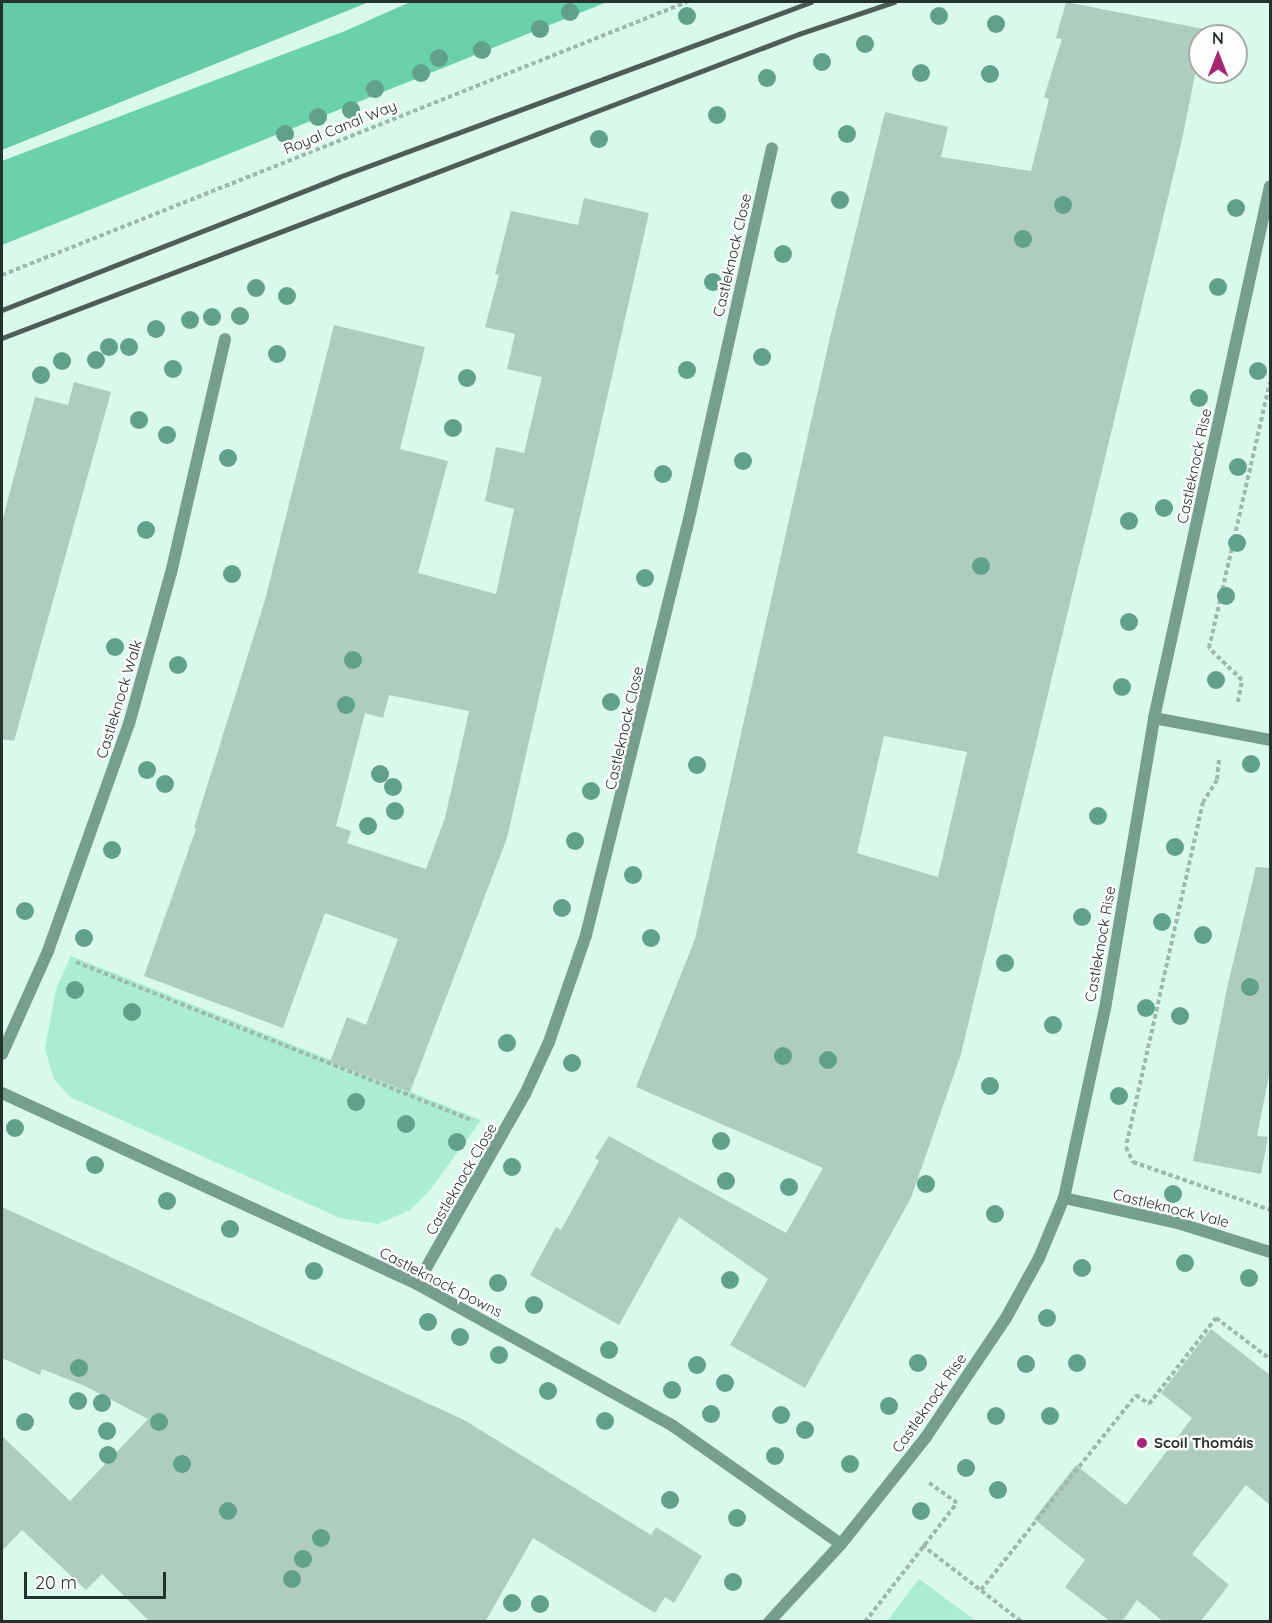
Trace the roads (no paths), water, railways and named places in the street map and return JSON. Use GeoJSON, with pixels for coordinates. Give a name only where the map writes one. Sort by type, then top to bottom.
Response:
{"type":"FeatureCollection","features":[{"type":"Feature","properties":{"kind":"street","name":"Castleknock Close"},"geometry":{"type":"LineString","coordinates":[[417,1284],[506,1133],[549,1042],[589,925],[687,528],[772,148]]}},
{"type":"Feature","properties":{"kind":"street","name":"Castleknock Rise"},"geometry":{"type":"LineString","coordinates":[[769,1622],[841,1544],[904,1464],[1006,1318],[1039,1258],[1064,1198],[1106,1003],[1154,718],[1270,186]]}},
{"type":"Feature","properties":{"kind":"street","name":"Castleknock Walk"},"geometry":{"type":"LineString","coordinates":[[2,1054],[48,951],[129,724],[171,573],[225,339]]}},
{"type":"Feature","properties":{"kind":"street"},"geometry":{"type":"LineString","coordinates":[[1154,718],[1270,740]]}},
{"type":"Feature","properties":{"kind":"street","name":"Castleknock Downs"},"geometry":{"type":"LineString","coordinates":[[2,1093],[417,1284],[673,1426],[841,1544]]}},
{"type":"Feature","properties":{"kind":"street","name":"Castleknock Vale"},"geometry":{"type":"LineString","coordinates":[[1064,1198],[1178,1223],[1270,1252]]}},
{"type":"Feature","properties":{"kind":"railway"},"geometry":{"type":"LineString","coordinates":[[2,310],[339,177],[811,2]]}},
{"type":"Feature","properties":{"kind":"railway"},"geometry":{"type":"LineString","coordinates":[[2,338],[799,34],[894,2]]}},
{"type":"Feature","properties":{"kind":"place","name":"Scoil Thomáis"},"geometry":{"type":"Point","coordinates":[1142,1443]}}]}
